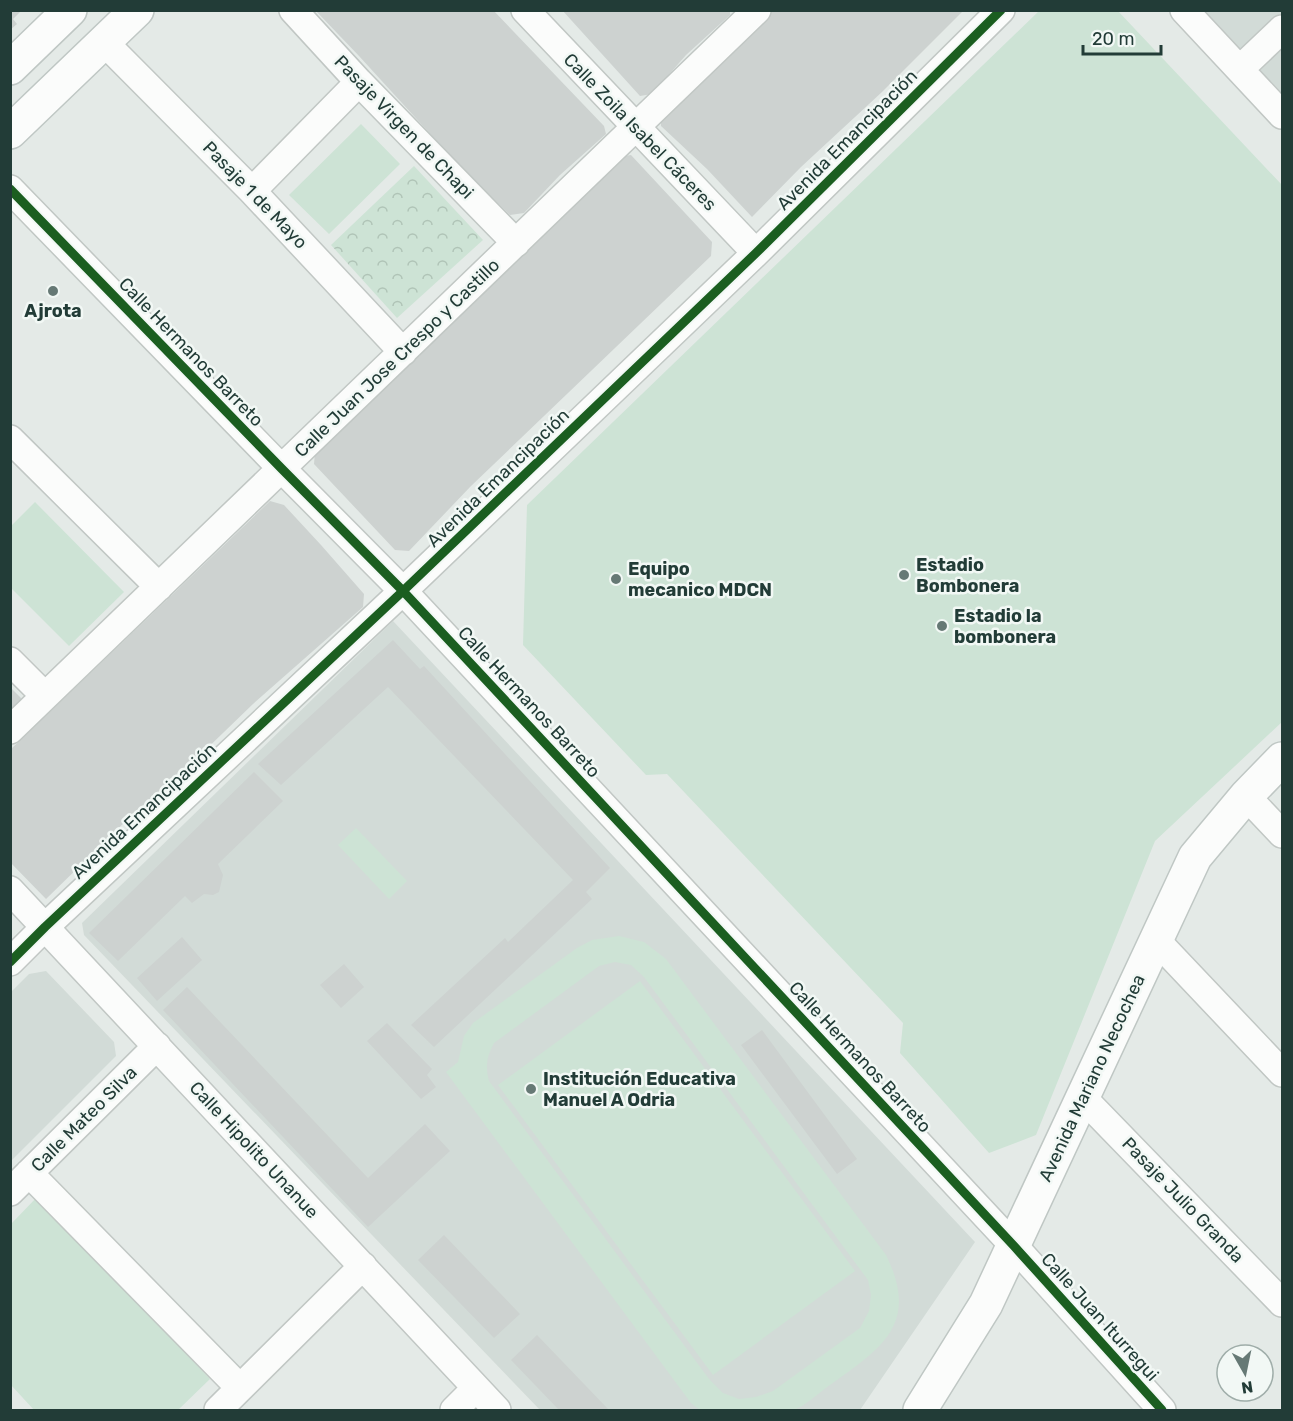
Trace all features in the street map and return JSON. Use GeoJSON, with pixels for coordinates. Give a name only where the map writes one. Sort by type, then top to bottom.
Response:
{"type":"FeatureCollection","features":[{"type":"Feature","properties":{"kind":"street"},"geometry":{"type":"LineString","coordinates":[[10,132],[137,10]]}},
{"type":"Feature","properties":{"kind":"street","name":"Pasaje Virgen de Chapi"},"geometry":{"type":"LineString","coordinates":[[293,10],[359,82],[516,243]]}},
{"type":"Feature","properties":{"kind":"street","name":"Calle Zoila Isabel Cáceres"},"geometry":{"type":"LineString","coordinates":[[525,10],[756,253]]}},
{"type":"Feature","properties":{"kind":"street","name":"Avenida Emancipación"},"geometry":{"type":"LineString","coordinates":[[10,962],[404,591],[756,253],[1001,10]]}},
{"type":"Feature","properties":{"kind":"street"},"geometry":{"type":"LineString","coordinates":[[1184,10],[1282,115]]}},
{"type":"Feature","properties":{"kind":"street","name":"Calle Juan Jose Crespo y Castillo"},"geometry":{"type":"LineString","coordinates":[[10,730],[755,11]]}},
{"type":"Feature","properties":{"kind":"street"},"geometry":{"type":"LineString","coordinates":[[10,68],[67,12]]}},
{"type":"Feature","properties":{"kind":"street"},"geometry":{"type":"LineString","coordinates":[[1240,69],[1282,29]]}},
{"type":"Feature","properties":{"kind":"street","name":"Pasaje 1 de Mayo"},"geometry":{"type":"LineString","coordinates":[[104,42],[252,191],[403,352]]}},
{"type":"Feature","properties":{"kind":"street"},"geometry":{"type":"LineString","coordinates":[[252,191],[359,82]]}},
{"type":"Feature","properties":{"kind":"street","name":"Calle Hermanos Barreto"},"geometry":{"type":"LineString","coordinates":[[10,189],[404,591],[1014,1246]]}},
{"type":"Feature","properties":{"kind":"street"},"geometry":{"type":"LineString","coordinates":[[10,438],[159,587]]}},
{"type":"Feature","properties":{"kind":"street"},"geometry":{"type":"LineString","coordinates":[[10,661],[45,696]]}},
{"type":"Feature","properties":{"kind":"street","name":"Avenida Mariano Necochea"},"geometry":{"type":"LineString","coordinates":[[923,1409],[986,1304],[1195,857],[1246,796],[1282,759]]}},
{"type":"Feature","properties":{"kind":"street"},"geometry":{"type":"LineString","coordinates":[[1246,796],[1282,834]]}},
{"type":"Feature","properties":{"kind":"street","name":"Calle Hipolito Unanue"},"geometry":{"type":"LineString","coordinates":[[10,890],[497,1410]]}},
{"type":"Feature","properties":{"kind":"street"},"geometry":{"type":"LineString","coordinates":[[1156,940],[1282,1072]]}},
{"type":"Feature","properties":{"kind":"street","name":"Calle Mateo Silva"},"geometry":{"type":"LineString","coordinates":[[20,1183],[157,1046]]}},
{"type":"Feature","properties":{"kind":"street","name":"Pasaje Julio Granda"},"geometry":{"type":"LineString","coordinates":[[1083,1098],[1282,1303]]}},
{"type":"Feature","properties":{"kind":"street"},"geometry":{"type":"LineString","coordinates":[[20,1183],[240,1388]]}},
{"type":"Feature","properties":{"kind":"street","name":"Calle Juan Iturregui"},"geometry":{"type":"LineString","coordinates":[[1014,1246],[1162,1410]]}},
{"type":"Feature","properties":{"kind":"street"},"geometry":{"type":"LineString","coordinates":[[218,1410],[363,1266]]}},
{"type":"Feature","properties":{"kind":"street"},"geometry":{"type":"LineString","coordinates":[[454,1410],[476,1388]]}},
{"type":"Feature","properties":{"kind":"shaded area"},"geometry":{"type":"Polygon","coordinates":[[[1200,11],[1282,11],[1282,102],[1200,11]]]}},
{"type":"Feature","properties":{"kind":"shaded area","name":"Institución Educativa Manuel A Odria"},"geometry":{"type":"Polygon","coordinates":[[[393,621],[975,1242],[860,1410],[540,1410],[84,935],[82,923],[393,621]]]}},
{"type":"Feature","properties":{"kind":"shaded area"},"geometry":{"type":"Polygon","coordinates":[[[46,971],[114,1042],[116,1056],[11,1161],[11,992],[29,974],[46,971]]]}},
{"type":"Feature","properties":{"kind":"green space","name":"Estadio Bombonera"},"geometry":{"type":"Polygon","coordinates":[[[1039,11],[1118,11],[1282,185],[1282,722],[1155,841],[1036,1135],[989,1153],[900,1053],[903,1023],[667,774],[646,775],[523,645],[527,505],[1039,11]]]}},
{"type":"Feature","properties":{"kind":"green space"},"geometry":{"type":"Polygon","coordinates":[[[361,124],[400,164],[329,234],[289,195],[361,124]]]}},
{"type":"Feature","properties":{"kind":"green space"},"geometry":{"type":"Polygon","coordinates":[[[414,166],[483,240],[397,318],[331,245],[414,166]]]}},
{"type":"Feature","properties":{"kind":"green space"},"geometry":{"type":"Polygon","coordinates":[[[35,502],[124,592],[69,646],[11,588],[11,526],[35,502]]]}},
{"type":"Feature","properties":{"kind":"green space"},"geometry":{"type":"Polygon","coordinates":[[[356,828],[407,881],[389,899],[338,845],[356,828]]]}},
{"type":"Feature","properties":{"kind":"green space"},"geometry":{"type":"Polygon","coordinates":[[[619,936],[644,942],[666,959],[886,1255],[895,1279],[899,1299],[897,1317],[890,1332],[880,1346],[865,1359],[796,1409],[785,1411],[700,1410],[691,1403],[446,1072],[458,1062],[464,1036],[473,1023],[577,948],[592,940],[619,936]],[[615,962],[599,966],[494,1043],[487,1061],[489,1081],[709,1379],[723,1393],[739,1399],[756,1397],[773,1391],[860,1328],[869,1311],[871,1295],[868,1280],[644,977],[631,965],[615,962]]]}},
{"type":"Feature","properties":{"kind":"green space"},"geometry":{"type":"Polygon","coordinates":[[[640,981],[855,1271],[713,1375],[498,1085],[640,981]]]}},
{"type":"Feature","properties":{"kind":"green space"},"geometry":{"type":"Polygon","coordinates":[[[38,1196],[210,1379],[178,1410],[34,1410],[11,1385],[11,1224],[38,1196]]]}},
{"type":"Feature","properties":{"kind":"building"},"geometry":{"type":"Polygon","coordinates":[[[10,10],[22,10],[13,19],[17,24],[10,30],[10,10]]]}},
{"type":"Feature","properties":{"kind":"building"},"geometry":{"type":"Polygon","coordinates":[[[315,10],[493,10],[604,126],[606,134],[560,175],[524,213],[510,215],[455,161],[315,10]]]}},
{"type":"Feature","properties":{"kind":"building"},"geometry":{"type":"Polygon","coordinates":[[[562,10],[730,10],[730,15],[686,55],[652,94],[640,96],[562,10]]]}},
{"type":"Feature","properties":{"kind":"building"},"geometry":{"type":"Polygon","coordinates":[[[771,10],[964,10],[752,217],[707,169],[661,126],[661,115],[771,10]]]}},
{"type":"Feature","properties":{"kind":"building"},"geometry":{"type":"Polygon","coordinates":[[[631,155],[712,242],[711,256],[471,486],[409,551],[395,550],[314,464],[315,452],[557,222],[618,157],[631,155]]]}},
{"type":"Feature","properties":{"kind":"building"},"geometry":{"type":"Polygon","coordinates":[[[270,501],[284,505],[364,594],[363,607],[132,815],[46,899],[10,862],[10,750],[270,501]]]}},
{"type":"Feature","properties":{"kind":"building"},"geometry":{"type":"Polygon","coordinates":[[[393,640],[420,669],[424,666],[610,868],[586,892],[592,899],[434,1047],[411,1025],[505,938],[508,942],[573,880],[388,687],[281,785],[258,764],[393,640]]]}},
{"type":"Feature","properties":{"kind":"building"},"geometry":{"type":"Polygon","coordinates":[[[10,687],[21,698],[21,706],[10,715],[10,687]]]}},
{"type":"Feature","properties":{"kind":"building"},"geometry":{"type":"Polygon","coordinates":[[[254,772],[283,801],[218,864],[223,875],[219,892],[213,895],[204,894],[192,903],[185,896],[118,961],[89,933],[254,772]]]}},
{"type":"Feature","properties":{"kind":"building"},"geometry":{"type":"Polygon","coordinates":[[[182,937],[202,960],[157,1001],[137,978],[182,937]]]}},
{"type":"Feature","properties":{"kind":"building"},"geometry":{"type":"Polygon","coordinates":[[[344,964],[364,987],[341,1008],[320,985],[344,964]]]}},
{"type":"Feature","properties":{"kind":"building"},"geometry":{"type":"Polygon","coordinates":[[[187,987],[368,1178],[425,1124],[450,1151],[368,1227],[163,1010],[187,987]]]}},
{"type":"Feature","properties":{"kind":"building"},"geometry":{"type":"Polygon","coordinates":[[[387,1023],[432,1069],[427,1075],[436,1087],[421,1099],[367,1041],[387,1023]]]}},
{"type":"Feature","properties":{"kind":"building"},"geometry":{"type":"Polygon","coordinates":[[[762,1030],[857,1159],[837,1174],[741,1045],[762,1030]]]}},
{"type":"Feature","properties":{"kind":"building"},"geometry":{"type":"Polygon","coordinates":[[[444,1235],[520,1314],[494,1338],[418,1260],[444,1235]]]}},
{"type":"Feature","properties":{"kind":"building"},"geometry":{"type":"Polygon","coordinates":[[[537,1335],[609,1410],[559,1410],[511,1360],[537,1335]]]}},
{"type":"Feature","properties":{"kind":"cycle path"},"geometry":{"type":"LineString","coordinates":[[10,962],[403,591],[756,253],[1001,10]]}},
{"type":"Feature","properties":{"kind":"cycle path"},"geometry":{"type":"LineString","coordinates":[[10,189],[403,591],[1014,1246],[1162,1410]]}},
{"type":"Feature","properties":{"kind":"place","name":"Ajrota"},"geometry":{"type":"Point","coordinates":[53,291]}},
{"type":"Feature","properties":{"kind":"place","name":"Estadio Bombonera"},"geometry":{"type":"Point","coordinates":[904,575]}},
{"type":"Feature","properties":{"kind":"place","name":"Equipo mecanico MDCN"},"geometry":{"type":"Point","coordinates":[616,579]}},
{"type":"Feature","properties":{"kind":"place","name":"Estadio la bombonera"},"geometry":{"type":"Point","coordinates":[942,626]}},
{"type":"Feature","properties":{"kind":"place","name":"Institución Educativa Manuel A Odria"},"geometry":{"type":"Point","coordinates":[531,1089]}}]}
